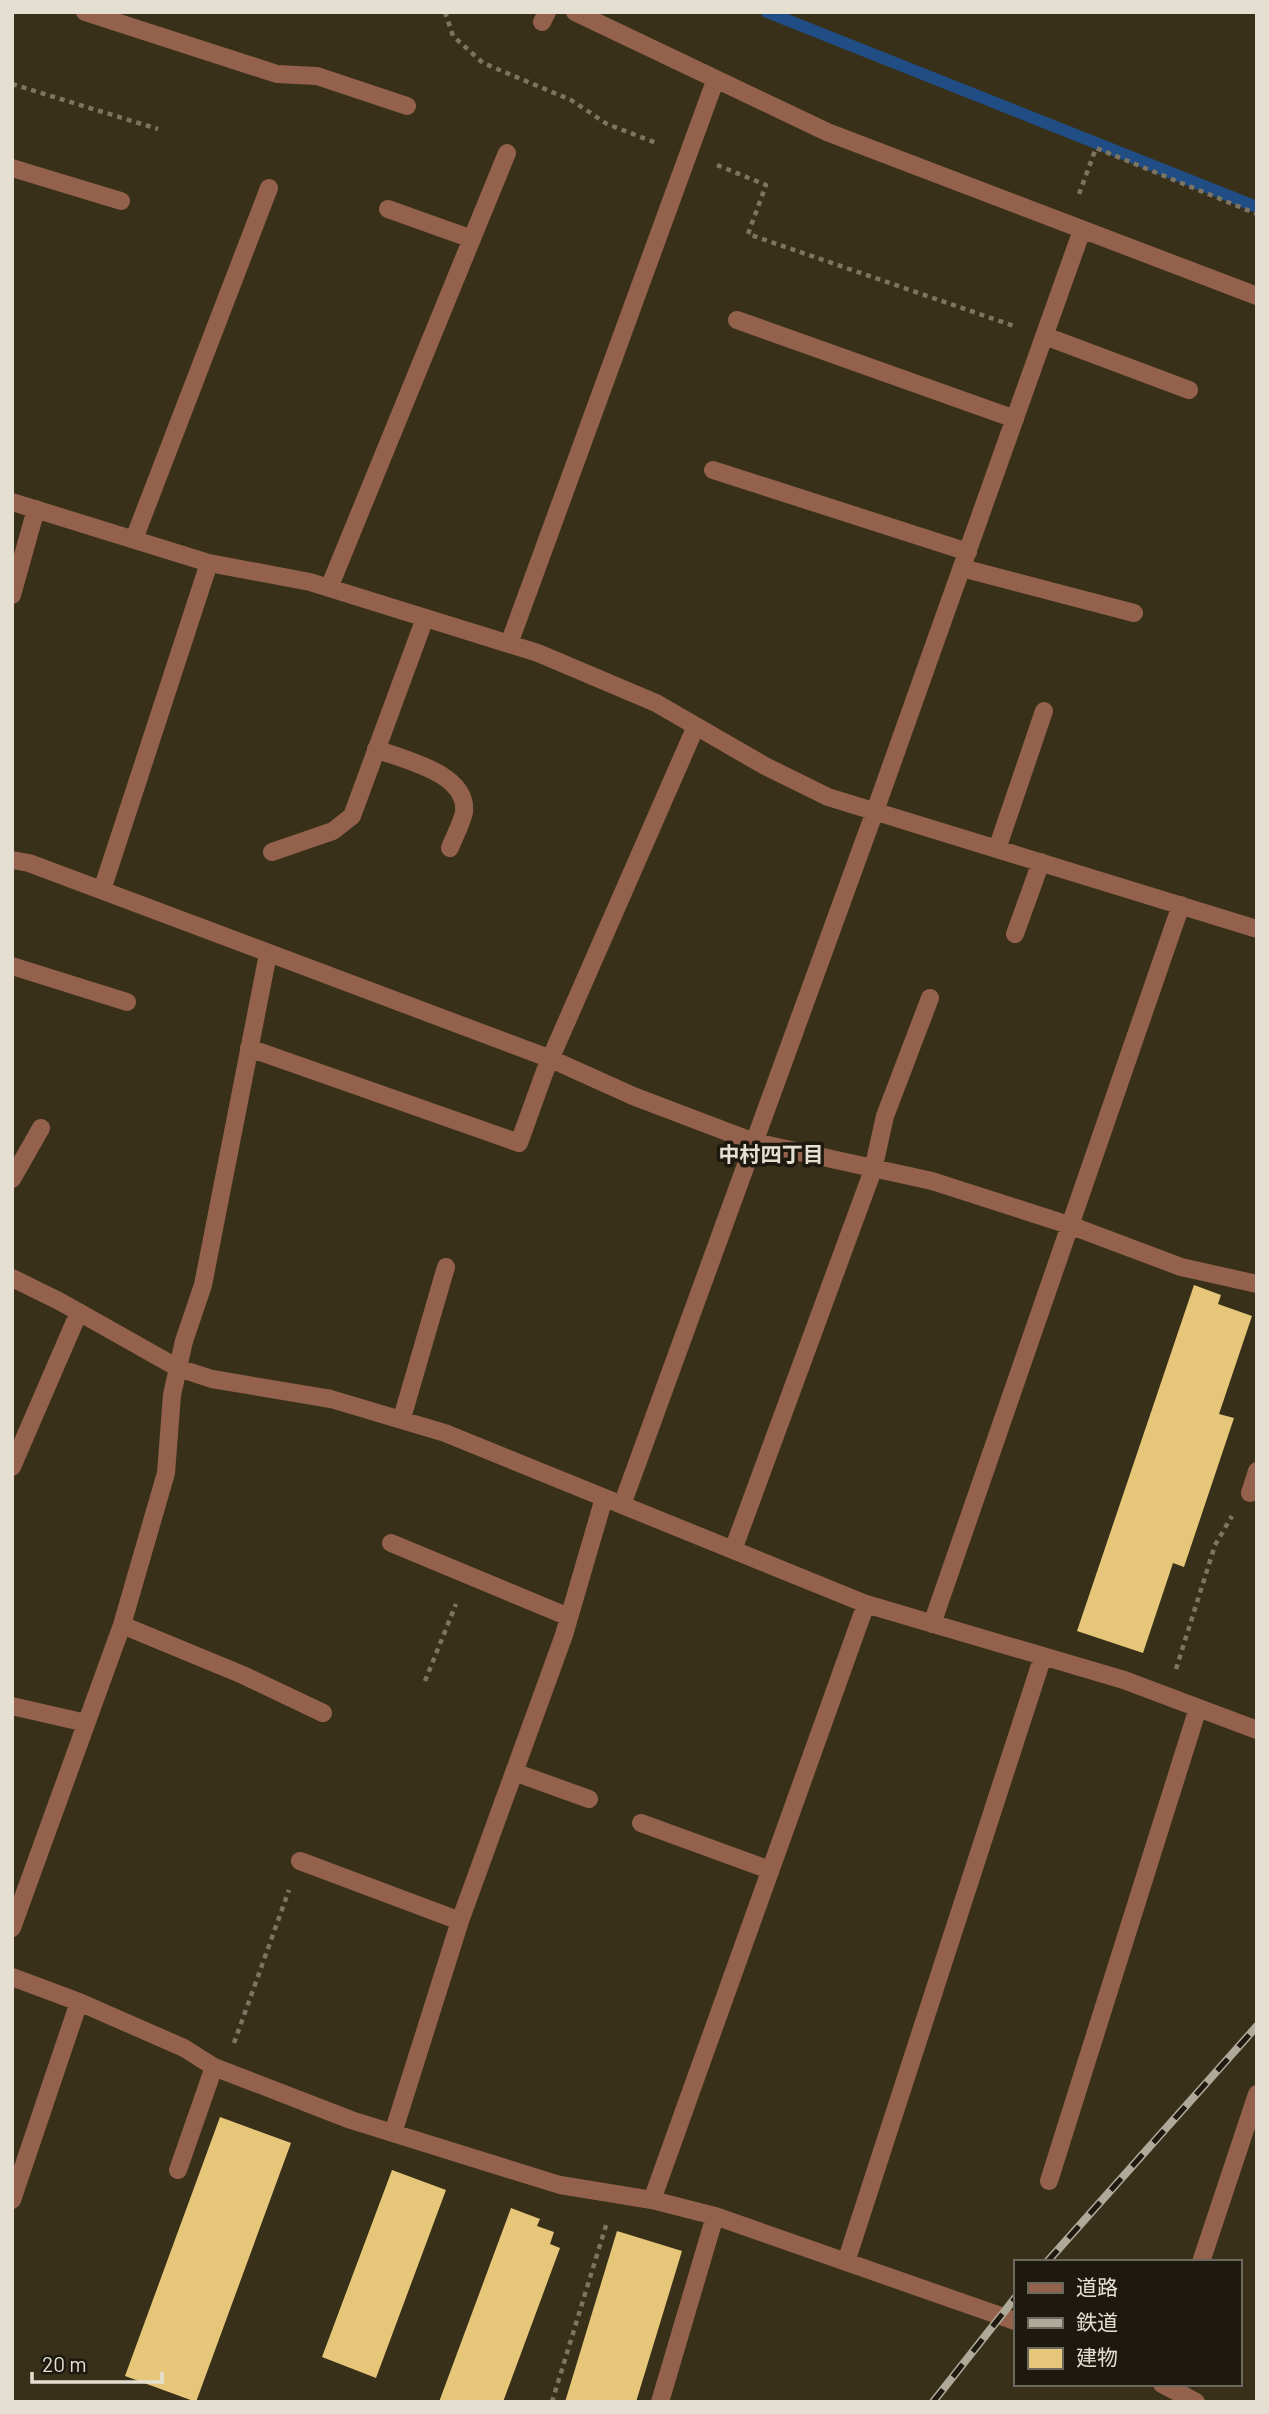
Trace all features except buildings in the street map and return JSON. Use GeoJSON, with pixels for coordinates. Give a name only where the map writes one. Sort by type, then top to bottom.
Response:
{"type":"FeatureCollection","features":[{"type":"Feature","properties":{"kind":"street"},"geometry":{"type":"LineString","coordinates":[[85,12],[277,74],[317,76],[407,106]]}},
{"type":"Feature","properties":{"kind":"street"},"geometry":{"type":"LineString","coordinates":[[575,12],[715,81],[827,132],[1257,296]]}},
{"type":"Feature","properties":{"kind":"street"},"geometry":{"type":"LineString","coordinates":[[509,644],[715,81]]}},
{"type":"Feature","properties":{"kind":"street"},"geometry":{"type":"LineString","coordinates":[[329,588],[507,153]]}},
{"type":"Feature","properties":{"kind":"street"},"geometry":{"type":"LineString","coordinates":[[12,168],[121,201]]}},
{"type":"Feature","properties":{"kind":"street"},"geometry":{"type":"LineString","coordinates":[[134,539],[269,188]]}},
{"type":"Feature","properties":{"kind":"street"},"geometry":{"type":"LineString","coordinates":[[388,209],[472,239]]}},
{"type":"Feature","properties":{"kind":"street"},"geometry":{"type":"LineString","coordinates":[[622,1505],[1045,336],[1075,227]]}},
{"type":"Feature","properties":{"kind":"street"},"geometry":{"type":"LineString","coordinates":[[737,320],[1015,419]]}},
{"type":"Feature","properties":{"kind":"street"},"geometry":{"type":"LineString","coordinates":[[1045,336],[1189,390]]}},
{"type":"Feature","properties":{"kind":"street"},"geometry":{"type":"LineString","coordinates":[[713,470],[965,560],[1134,612]]}},
{"type":"Feature","properties":{"kind":"street"},"geometry":{"type":"LineString","coordinates":[[12,502],[209,563],[329,588],[509,644],[656,704],[828,797],[1257,929]]}},
{"type":"Feature","properties":{"kind":"street"},"geometry":{"type":"LineString","coordinates":[[12,595],[36,509]]}},
{"type":"Feature","properties":{"kind":"street"},"geometry":{"type":"LineString","coordinates":[[102,890],[209,563]]}},
{"type":"Feature","properties":{"kind":"street"},"geometry":{"type":"LineString","coordinates":[[272,852],[333,831],[352,816],[425,618]]}},
{"type":"Feature","properties":{"kind":"street"},"geometry":{"type":"LineString","coordinates":[[997,849],[1044,710]]}},
{"type":"Feature","properties":{"kind":"street"},"geometry":{"type":"LineString","coordinates":[[249,1048],[519,1143],[551,1059],[696,726]]}},
{"type":"Feature","properties":{"kind":"street"},"geometry":{"type":"LineString","coordinates":[[376,749],[452,779],[462,796],[464,812],[450,848]]}},
{"type":"Feature","properties":{"kind":"street"},"geometry":{"type":"LineString","coordinates":[[12,860],[29,863],[551,1059],[633,1096],[754,1142],[873,1171],[932,1181],[1072,1226],[1181,1267],[1257,1284]]}},
{"type":"Feature","properties":{"kind":"street"},"geometry":{"type":"LineString","coordinates":[[1015,934],[1041,862]]}},
{"type":"Feature","properties":{"kind":"street"},"geometry":{"type":"LineString","coordinates":[[932,1624],[1181,905]]}},
{"type":"Feature","properties":{"kind":"street"},"geometry":{"type":"LineString","coordinates":[[12,1928],[122,1625],[166,1474],[172,1395],[203,1285],[268,954]]}},
{"type":"Feature","properties":{"kind":"street"},"geometry":{"type":"LineString","coordinates":[[12,966],[127,1002]]}},
{"type":"Feature","properties":{"kind":"street"},"geometry":{"type":"LineString","coordinates":[[733,1550],[873,1171],[885,1116],[930,998]]}},
{"type":"Feature","properties":{"kind":"street"},"geometry":{"type":"LineString","coordinates":[[12,1179],[41,1128]]}},
{"type":"Feature","properties":{"kind":"street"},"geometry":{"type":"LineString","coordinates":[[401,1419],[446,1267]]}},
{"type":"Feature","properties":{"kind":"street"},"geometry":{"type":"LineString","coordinates":[[12,1278],[178,1368],[212,1379],[331,1399],[445,1433],[866,1604],[1168,1696],[1257,1730]]}},
{"type":"Feature","properties":{"kind":"street"},"geometry":{"type":"LineString","coordinates":[[12,1467],[79,1312]]}},
{"type":"Feature","properties":{"kind":"street"},"geometry":{"type":"LineString","coordinates":[[1250,1493],[1257,1471]]}},
{"type":"Feature","properties":{"kind":"street"},"geometry":{"type":"LineString","coordinates":[[393,2133],[460,1922],[569,1617],[604,1498]]}},
{"type":"Feature","properties":{"kind":"street"},"geometry":{"type":"LineString","coordinates":[[391,1543],[569,1617]]}},
{"type":"Feature","properties":{"kind":"street"},"geometry":{"type":"LineString","coordinates":[[653,2200],[866,1604]]}},
{"type":"Feature","properties":{"kind":"street"},"geometry":{"type":"LineString","coordinates":[[122,1625],[243,1675],[323,1713]]}},
{"type":"Feature","properties":{"kind":"street"},"geometry":{"type":"LineString","coordinates":[[846,2262],[1043,1656]]}},
{"type":"Feature","properties":{"kind":"street"},"geometry":{"type":"LineString","coordinates":[[12,1706],[86,1723]]}},
{"type":"Feature","properties":{"kind":"street"},"geometry":{"type":"LineString","coordinates":[[1049,2182],[1198,1708]]}},
{"type":"Feature","properties":{"kind":"street"},"geometry":{"type":"LineString","coordinates":[[514,1772],[589,1799]]}},
{"type":"Feature","properties":{"kind":"street"},"geometry":{"type":"LineString","coordinates":[[641,1823],[771,1870]]}},
{"type":"Feature","properties":{"kind":"street"},"geometry":{"type":"LineString","coordinates":[[300,1861],[460,1922]]}},
{"type":"Feature","properties":{"kind":"street"},"geometry":{"type":"LineString","coordinates":[[12,1977],[79,2002],[184,2048],[219,2068],[393,2133],[560,2185],[653,2200],[715,2216],[1014,2321]]}},
{"type":"Feature","properties":{"kind":"street"},"geometry":{"type":"LineString","coordinates":[[12,2200],[79,2002]]}},
{"type":"Feature","properties":{"kind":"street"},"geometry":{"type":"LineString","coordinates":[[178,2170],[219,2068]]}},
{"type":"Feature","properties":{"kind":"street"},"geometry":{"type":"LineString","coordinates":[[1202,2260],[1257,2094]]}},
{"type":"Feature","properties":{"kind":"street"},"geometry":{"type":"LineString","coordinates":[[660,2402],[715,2216]]}},
{"type":"Feature","properties":{"kind":"street"},"geometry":{"type":"LineString","coordinates":[[1165,2386],[1196,2402]]}},
{"type":"Feature","properties":{"kind":"path"},"geometry":{"type":"LineString","coordinates":[[445,12],[453,36],[483,63],[571,100],[607,124],[766,185],[748,234],[1045,336]]}},
{"type":"Feature","properties":{"kind":"path"},"geometry":{"type":"LineString","coordinates":[[12,84],[159,129]]}},
{"type":"Feature","properties":{"kind":"path"},"geometry":{"type":"LineString","coordinates":[[1075,227],[1096,148],[1257,214]]}},
{"type":"Feature","properties":{"kind":"path"},"geometry":{"type":"LineString","coordinates":[[1168,1696],[1215,1545],[1230,1518],[1250,1493]]}},
{"type":"Feature","properties":{"kind":"path"},"geometry":{"type":"LineString","coordinates":[[425,1681],[468,1575]]}},
{"type":"Feature","properties":{"kind":"path"},"geometry":{"type":"LineString","coordinates":[[219,2068],[300,1861]]}},
{"type":"Feature","properties":{"kind":"path"},"geometry":{"type":"LineString","coordinates":[[552,2402],[616,2194]]}},
{"type":"Feature","properties":{"kind":"waterway"},"geometry":{"type":"LineString","coordinates":[[767,12],[1257,207]]}},
{"type":"Feature","properties":{"kind":"railway"},"geometry":{"type":"LineString","coordinates":[[1049,2260],[1257,2026]]}},
{"type":"Feature","properties":{"kind":"railway"},"geometry":{"type":"LineString","coordinates":[[933,2402],[1014,2299]]}},
{"type":"Feature","properties":{"kind":"district","name":"中村四丁目"},"geometry":{"type":"Point","coordinates":[771,1155]}}]}
